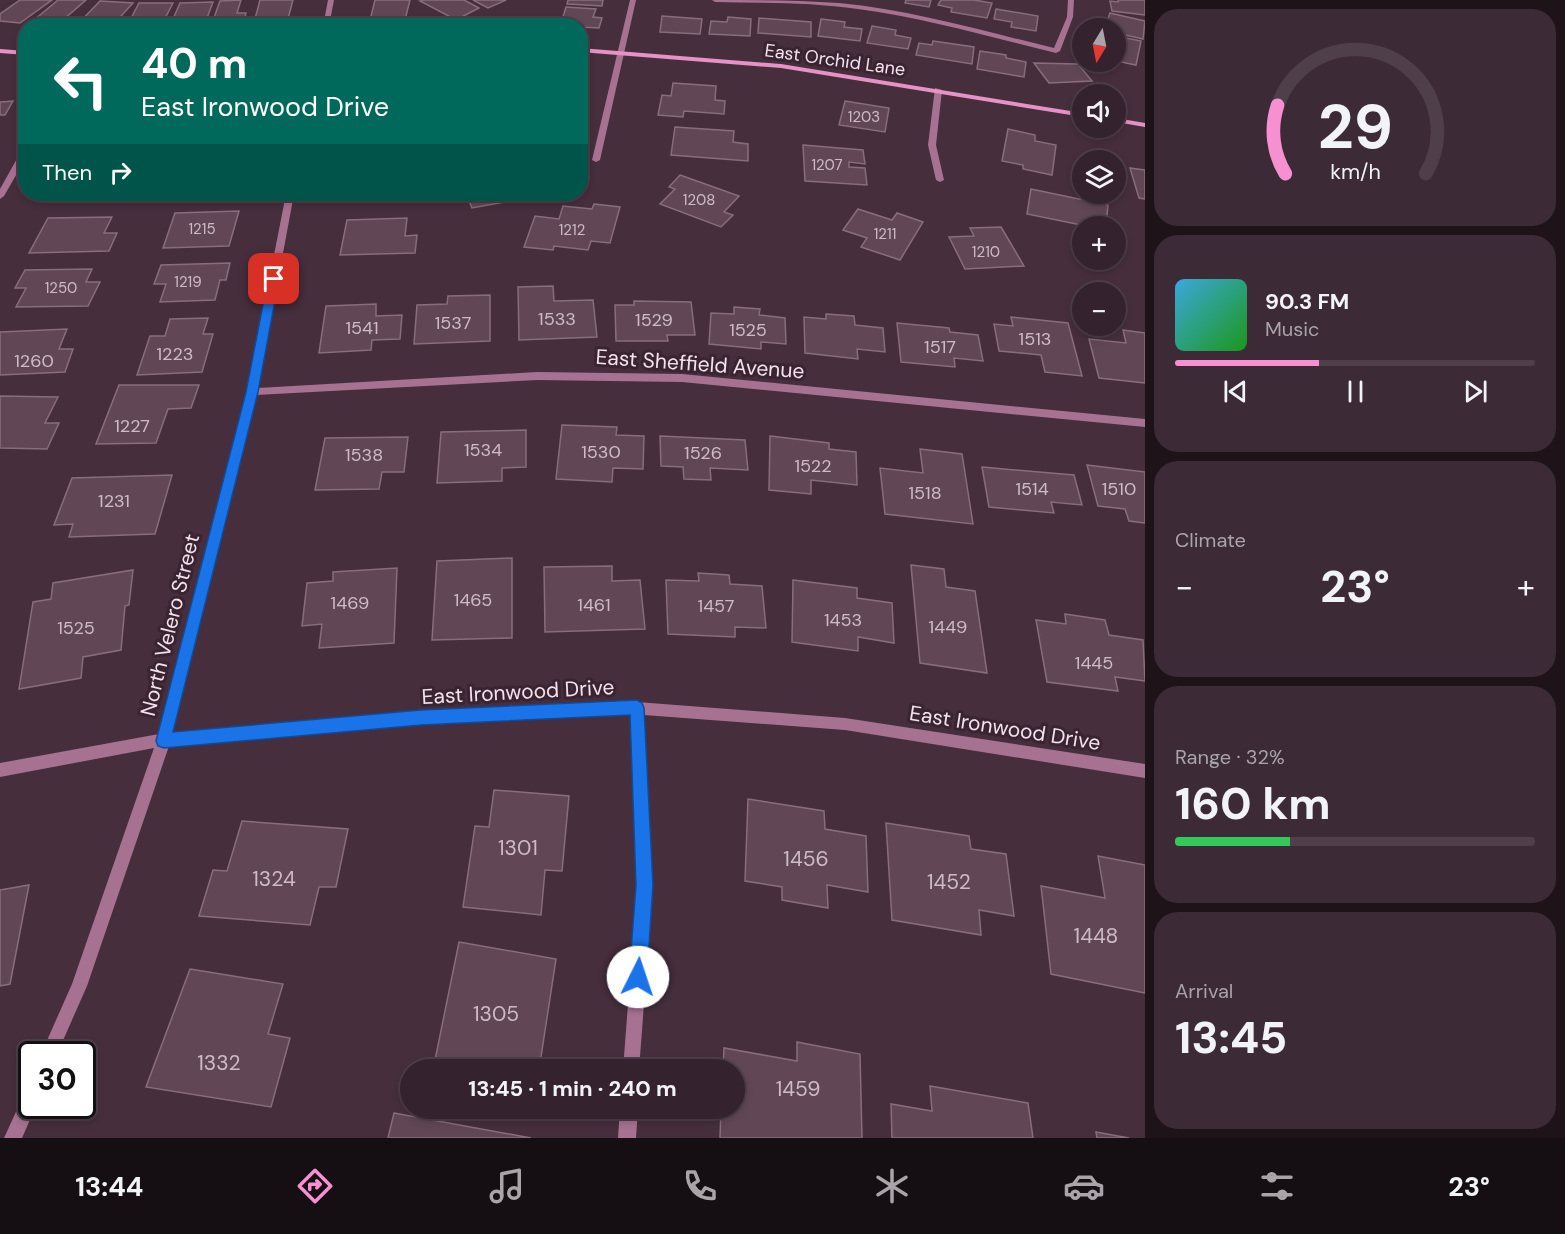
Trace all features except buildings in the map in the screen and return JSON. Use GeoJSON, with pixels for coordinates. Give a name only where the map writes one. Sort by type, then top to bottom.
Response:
{"type":"FeatureCollection","features":[{"type":"Feature","properties":{"kind":"street"},"geometry":{"type":"LineString","coordinates":[[328,18],[331,0]]}},
{"type":"Feature","properties":{"kind":"street"},"geometry":{"type":"LineString","coordinates":[[596,160],[633,0]]}},
{"type":"Feature","properties":{"kind":"street"},"geometry":{"type":"LineString","coordinates":[[715,0],[795,1],[858,7],[921,19],[1056,51],[1070,17],[1071,0]]}},
{"type":"Feature","properties":{"kind":"street","name":"East Orchid Lane"},"geometry":{"type":"LineString","coordinates":[[588,50],[781,66],[1072,113]]}},
{"type":"Feature","properties":{"kind":"street"},"geometry":{"type":"LineString","coordinates":[[0,51],[18,52]]}},
{"type":"Feature","properties":{"kind":"street"},"geometry":{"type":"LineString","coordinates":[[938,90],[932,145],[940,180]]}},
{"type":"Feature","properties":{"kind":"street"},"geometry":{"type":"LineString","coordinates":[[1126,122],[1145,125]]}},
{"type":"Feature","properties":{"kind":"street"},"geometry":{"type":"LineString","coordinates":[[0,196],[18,164]]}},
{"type":"Feature","properties":{"kind":"street","name":"North Velero Street"},"geometry":{"type":"LineString","coordinates":[[56,1041],[80,986],[164,741],[252,392],[289,201]]}},
{"type":"Feature","properties":{"kind":"street","name":"East Sheffield Avenue"},"geometry":{"type":"LineString","coordinates":[[252,392],[537,376],[682,378],[1145,423]]}},
{"type":"Feature","properties":{"kind":"street"},"geometry":{"type":"LineString","coordinates":[[633,1059],[645,885],[637,708]]}},
{"type":"Feature","properties":{"kind":"street","name":"East Ironwood Drive"},"geometry":{"type":"LineString","coordinates":[[0,770],[164,741],[421,717],[637,708],[845,724],[1145,771]]}},
{"type":"Feature","properties":{"kind":"street"},"geometry":{"type":"LineString","coordinates":[[13,1138],[22,1119]]}},
{"type":"Feature","properties":{"kind":"street"},"geometry":{"type":"LineString","coordinates":[[627,1138],[628,1119]]}},
{"type":"Feature","properties":{"kind":"route"},"geometry":{"type":"LineString","coordinates":[[274,279],[252,392],[164,741],[421,717],[637,708],[645,885],[638,977]]}}]}
